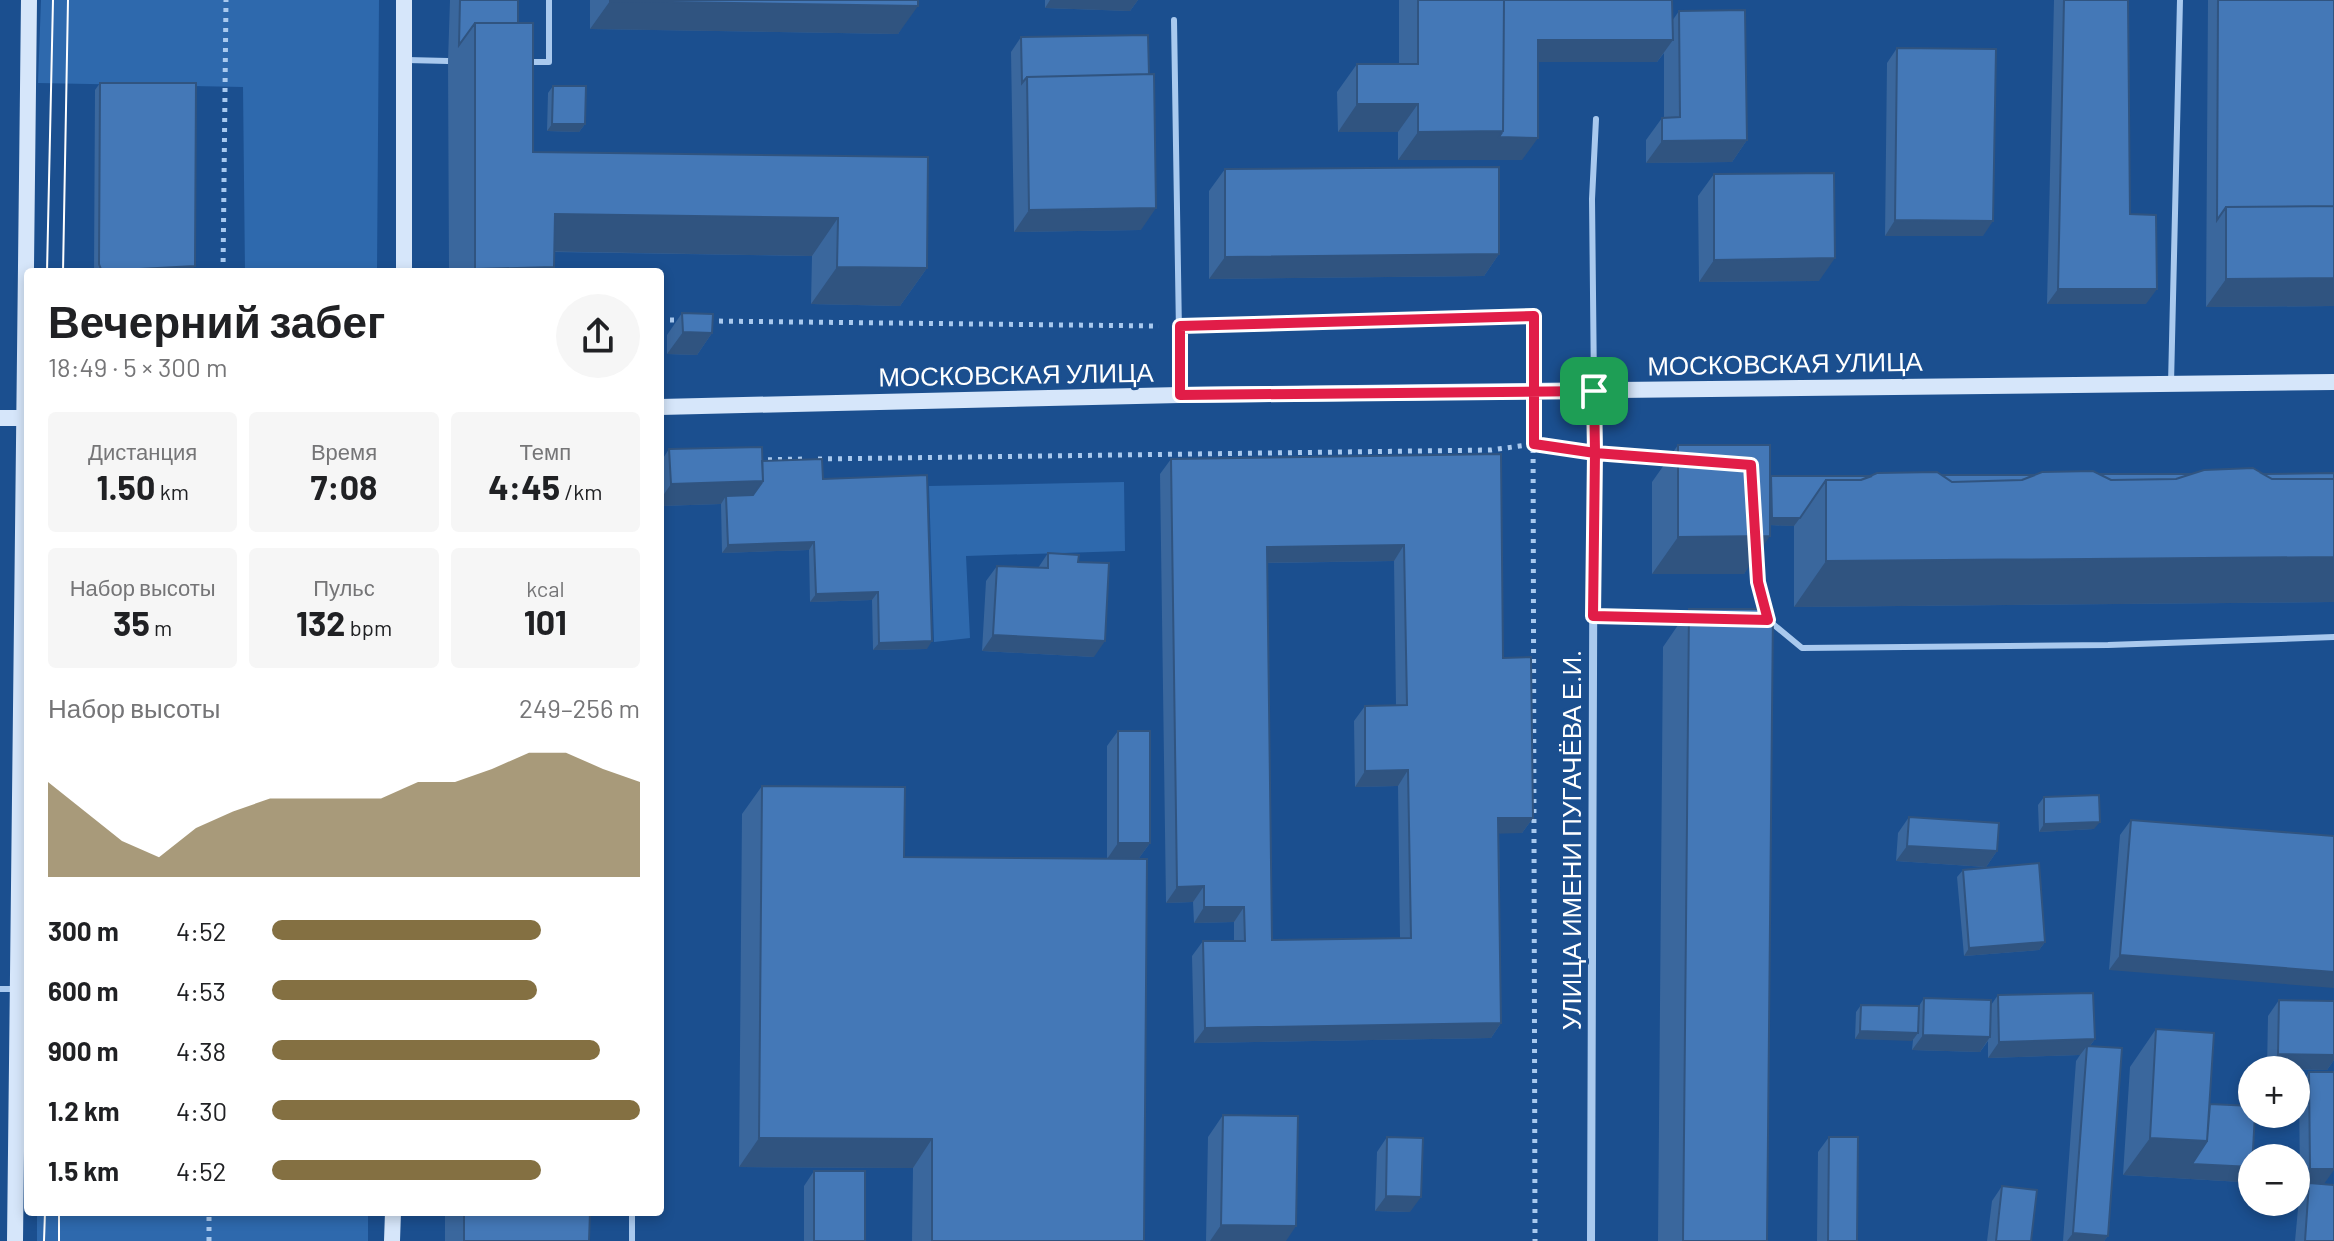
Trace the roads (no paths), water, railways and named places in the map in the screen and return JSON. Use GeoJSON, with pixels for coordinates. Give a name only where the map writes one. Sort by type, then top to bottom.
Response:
{"type":"FeatureCollection","features":[{"type":"Feature","properties":{"kind":"main road"},"geometry":{"type":"LineString","coordinates":[[27,268],[29,0]]}},
{"type":"Feature","properties":{"kind":"main road"},"geometry":{"type":"LineString","coordinates":[[404,0],[404,268]]}},
{"type":"Feature","properties":{"kind":"main road","name":"МОСКОВСКАЯ УЛИЦА"},"geometry":{"type":"LineString","coordinates":[[664,407],[1180,395],[2334,382]]}},
{"type":"Feature","properties":{"kind":"main road"},"geometry":{"type":"LineString","coordinates":[[0,418],[24,418]]}},
{"type":"Feature","properties":{"kind":"main road"},"geometry":{"type":"LineString","coordinates":[[15,1241],[24,581]]}},
{"type":"Feature","properties":{"kind":"main road"},"geometry":{"type":"LineString","coordinates":[[392,1241],[393,1216]]}},
{"type":"Feature","properties":{"kind":"street","name":"УЛИЦА ИМЕНИ ПУГАЧЁВА Е.И."},"geometry":{"type":"LineString","coordinates":[[1591,1241],[1594,391]]}},
{"type":"Feature","properties":{"kind":"lane"},"geometry":{"type":"LineString","coordinates":[[521,61],[549,62],[549,0]]}},
{"type":"Feature","properties":{"kind":"lane"},"geometry":{"type":"LineString","coordinates":[[2171,384],[2180,0]]}},
{"type":"Feature","properties":{"kind":"lane"},"geometry":{"type":"LineString","coordinates":[[1174,20],[1180,395]]}},
{"type":"Feature","properties":{"kind":"lane"},"geometry":{"type":"LineString","coordinates":[[403,60],[448,61]]}},
{"type":"Feature","properties":{"kind":"lane"},"geometry":{"type":"LineString","coordinates":[[1594,391],[1592,199],[1596,119]]}},
{"type":"Feature","properties":{"kind":"lane"},"geometry":{"type":"LineString","coordinates":[[1593,616],[1705,619]]}},
{"type":"Feature","properties":{"kind":"lane"},"geometry":{"type":"LineString","coordinates":[[1752,620],[1768,620],[1802,648],[2108,645],[2334,637]]}},
{"type":"Feature","properties":{"kind":"lane"},"geometry":{"type":"LineString","coordinates":[[0,989],[19,989]]}},
{"type":"Feature","properties":{"kind":"lane"},"geometry":{"type":"LineString","coordinates":[[632,1216],[632,1241]]}},
{"type":"Feature","properties":{"kind":"tram line"},"geometry":{"type":"LineString","coordinates":[[47,268],[53,0]]}},
{"type":"Feature","properties":{"kind":"tram line"},"geometry":{"type":"LineString","coordinates":[[63,268],[68,0]]}},
{"type":"Feature","properties":{"kind":"tram line"},"geometry":{"type":"LineString","coordinates":[[44,1241],[45,1216]]}},
{"type":"Feature","properties":{"kind":"tram line"},"geometry":{"type":"LineString","coordinates":[[59,1216],[59,1241]]}}]}
